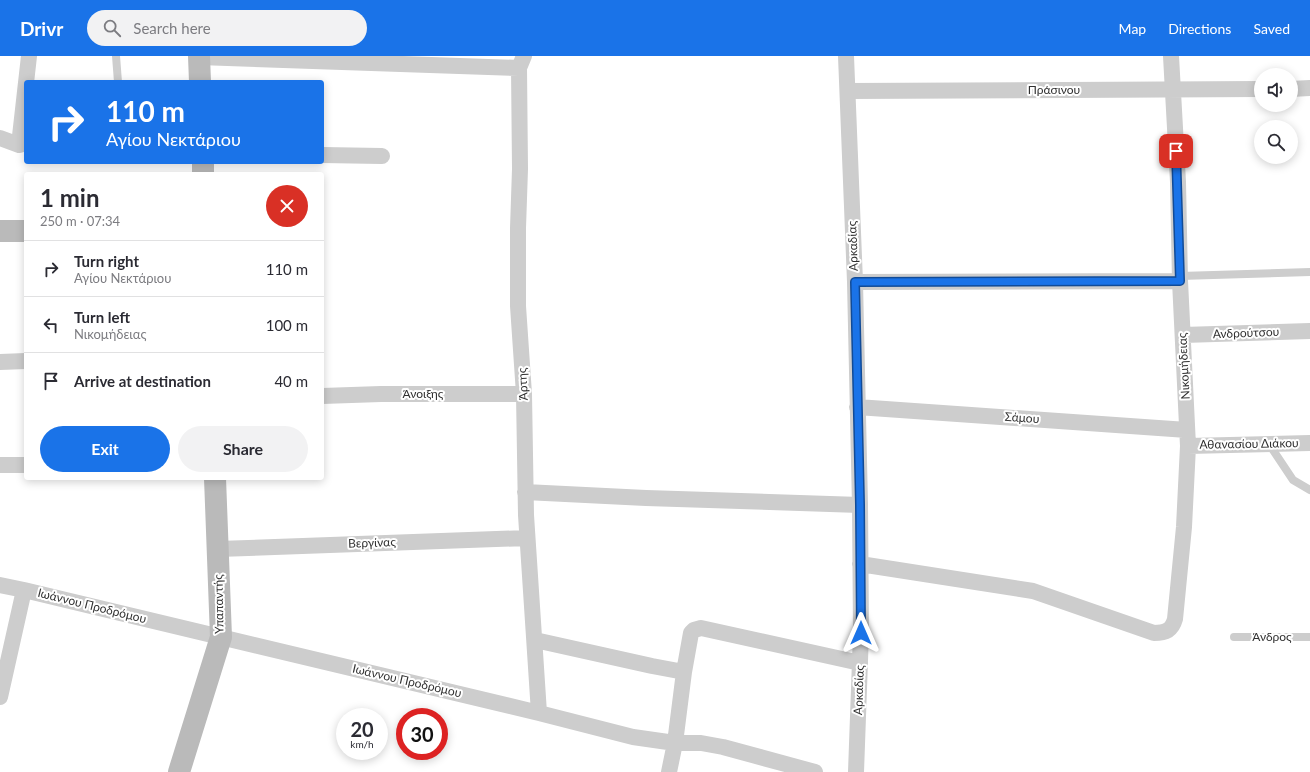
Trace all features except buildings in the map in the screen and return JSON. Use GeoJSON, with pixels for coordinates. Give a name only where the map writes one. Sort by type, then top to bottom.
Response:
{"type":"FeatureCollection","features":[{"type":"Feature","properties":{"kind":"street"},"geometry":{"type":"LineString","coordinates":[[27,80],[29,56]]}},
{"type":"Feature","properties":{"kind":"street","name":"Αρκαδίας"},"geometry":{"type":"LineString","coordinates":[[846,56],[855,282],[860,505],[860,663],[856,772]]}},
{"type":"Feature","properties":{"kind":"street","name":"Νικομήδειας"},"geometry":{"type":"LineString","coordinates":[[860,564],[1033,591],[1154,633],[1168,631],[1173,626],[1175,619],[1184,527],[1188,446],[1182,335],[1178,182],[1171,56]]}},
{"type":"Feature","properties":{"kind":"street"},"geometry":{"type":"LineString","coordinates":[[200,80],[199,57],[522,62]]}},
{"type":"Feature","properties":{"kind":"street","name":"Άρτης"},"geometry":{"type":"LineString","coordinates":[[522,62],[518,282],[524,394],[527,538],[539,712]]}},
{"type":"Feature","properties":{"kind":"street"},"geometry":{"type":"LineString","coordinates":[[1298,89],[1310,88]]}},
{"type":"Feature","properties":{"kind":"street","name":"Πράσινου"},"geometry":{"type":"LineString","coordinates":[[848,91],[1254,89]]}},
{"type":"Feature","properties":{"kind":"street"},"geometry":{"type":"LineString","coordinates":[[0,138],[23,144],[24,129]]}},
{"type":"Feature","properties":{"kind":"street"},"geometry":{"type":"LineString","coordinates":[[324,155],[382,156]]}},
{"type":"Feature","properties":{"kind":"street"},"geometry":{"type":"LineString","coordinates":[[0,231],[24,231]]}},
{"type":"Feature","properties":{"kind":"street"},"geometry":{"type":"LineString","coordinates":[[855,282],[1180,278]]}},
{"type":"Feature","properties":{"kind":"street","name":"Ανδρούτσου"},"geometry":{"type":"LineString","coordinates":[[1182,335],[1310,331]]}},
{"type":"Feature","properties":{"kind":"street"},"geometry":{"type":"LineString","coordinates":[[0,362],[24,361]]}},
{"type":"Feature","properties":{"kind":"street","name":"Άνοιξης"},"geometry":{"type":"LineString","coordinates":[[324,396],[381,394],[524,394]]}},
{"type":"Feature","properties":{"kind":"street","name":"Σάμου"},"geometry":{"type":"LineString","coordinates":[[857,406],[1187,430]]}},
{"type":"Feature","properties":{"kind":"street","name":"Αθανασίου Διάκου"},"geometry":{"type":"LineString","coordinates":[[1188,446],[1310,443]]}},
{"type":"Feature","properties":{"kind":"street"},"geometry":{"type":"LineString","coordinates":[[0,465],[24,465]]}},
{"type":"Feature","properties":{"kind":"street","name":"Υπαπαντής"},"geometry":{"type":"LineString","coordinates":[[179,772],[221,637],[215,480]]}},
{"type":"Feature","properties":{"kind":"street"},"geometry":{"type":"LineString","coordinates":[[525,492],[860,505]]}},
{"type":"Feature","properties":{"kind":"street","name":"Βεργίνας"},"geometry":{"type":"LineString","coordinates":[[218,549],[527,538]]}},
{"type":"Feature","properties":{"kind":"street","name":"Ιωάννου Προδρόμου"},"geometry":{"type":"LineString","coordinates":[[0,585],[539,712],[634,737],[675,743],[706,744],[735,749],[815,772]]}},
{"type":"Feature","properties":{"kind":"street"},"geometry":{"type":"LineString","coordinates":[[0,697],[24,590]]}},
{"type":"Feature","properties":{"kind":"street"},"geometry":{"type":"LineString","coordinates":[[669,772],[675,743],[684,672],[691,633],[694,630],[702,628],[860,663]]}},
{"type":"Feature","properties":{"kind":"street"},"geometry":{"type":"LineString","coordinates":[[535,640],[684,672]]}},
{"type":"Feature","properties":{"kind":"lane"},"geometry":{"type":"LineString","coordinates":[[116,56],[118,80]]}},
{"type":"Feature","properties":{"kind":"lane"},"geometry":{"type":"LineString","coordinates":[[1180,278],[1310,272]]}},
{"type":"Feature","properties":{"kind":"lane"},"geometry":{"type":"LineString","coordinates":[[1268,444],[1293,480],[1310,490]]}},
{"type":"Feature","properties":{"kind":"lane","name":"Άνδρος"},"geometry":{"type":"LineString","coordinates":[[1234,637],[1310,637]]}},
{"type":"Feature","properties":{"kind":"route"},"geometry":{"type":"LineString","coordinates":[[861,633],[855,282],[1180,281],[1176,151]]}}]}
